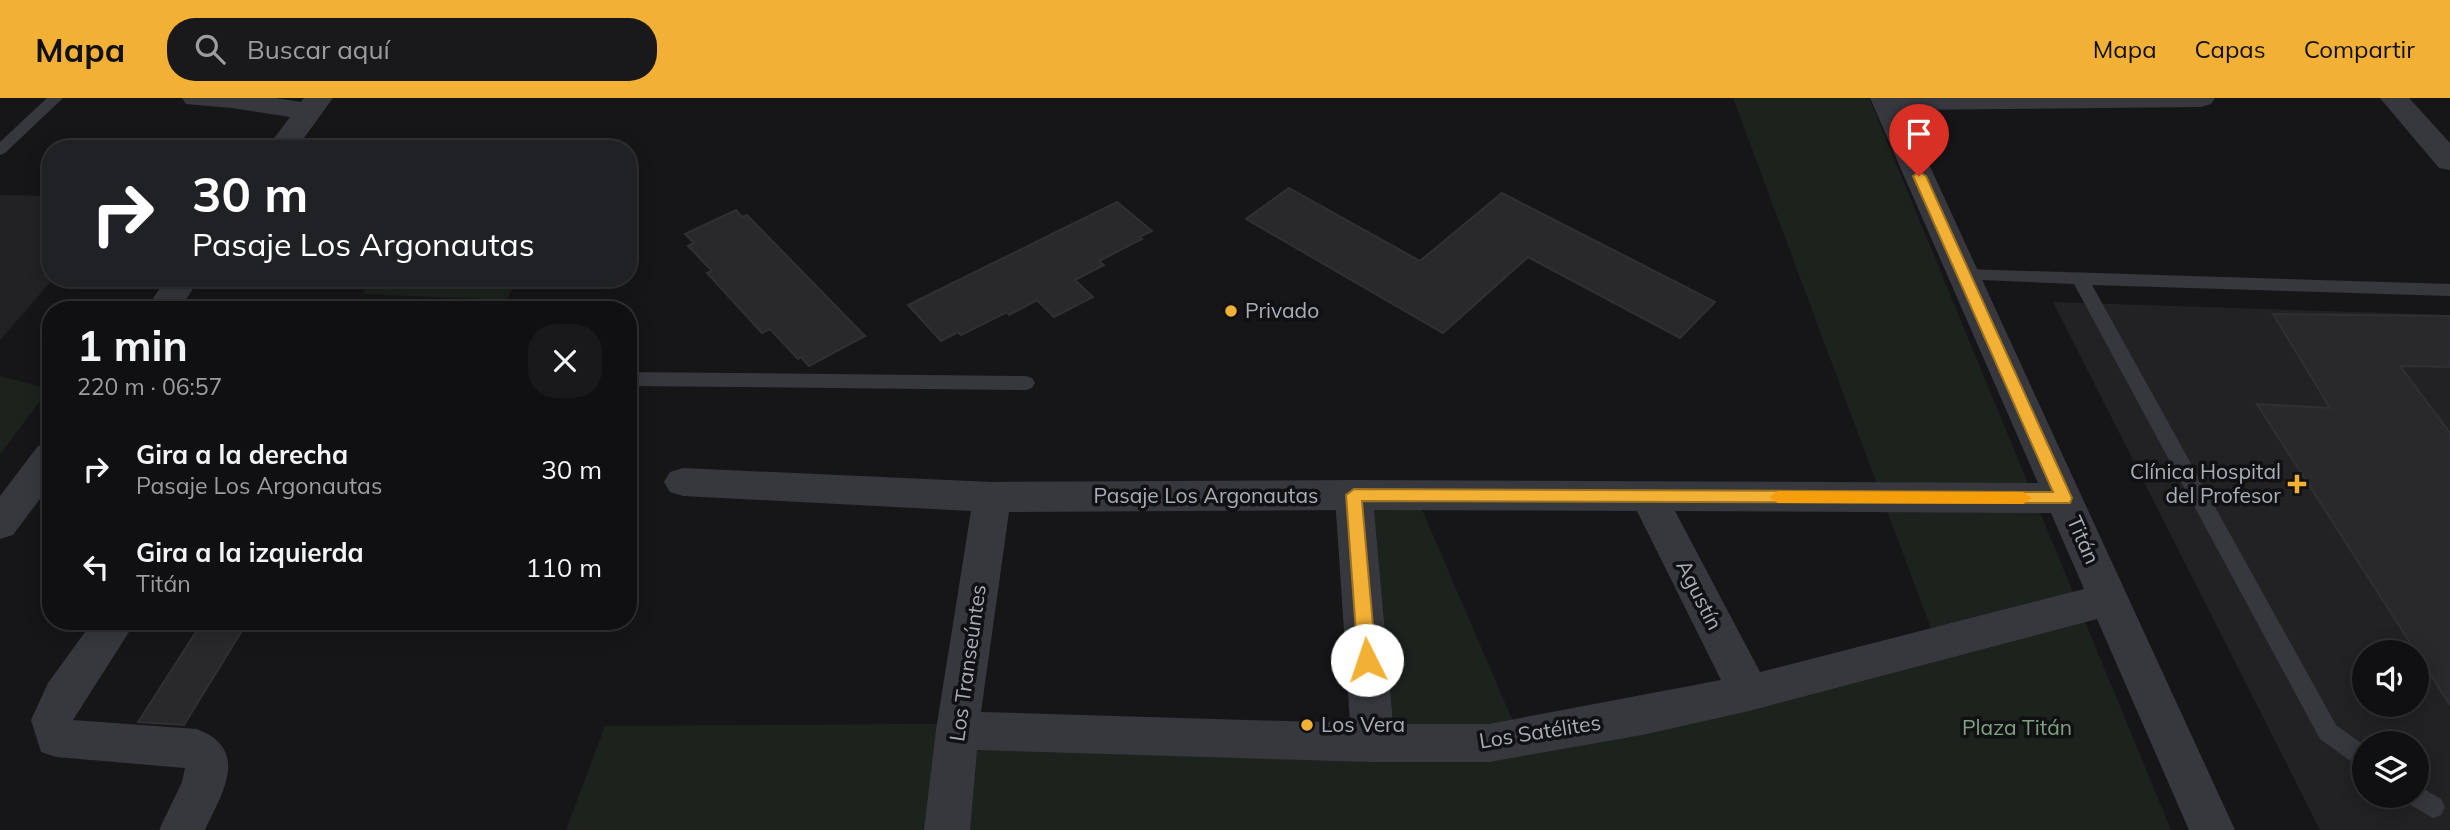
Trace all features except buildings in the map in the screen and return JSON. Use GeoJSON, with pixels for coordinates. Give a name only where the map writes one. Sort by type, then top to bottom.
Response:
{"type":"FeatureCollection","features":[{"type":"Feature","properties":{"kind":"street"},"geometry":{"type":"LineString","coordinates":[[195,98],[314,105]]}},
{"type":"Feature","properties":{"kind":"street"},"geometry":{"type":"LineString","coordinates":[[1885,100],[2201,98]]}},
{"type":"Feature","properties":{"kind":"street"},"geometry":{"type":"LineString","coordinates":[[2395,98],[2450,161]]}},
{"type":"Feature","properties":{"kind":"street","name":"Titán"},"geometry":{"type":"LineString","coordinates":[[1885,100],[2212,830]]}},
{"type":"Feature","properties":{"kind":"street"},"geometry":{"type":"LineString","coordinates":[[288,140],[314,105]]}},
{"type":"Feature","properties":{"kind":"street"},"geometry":{"type":"LineString","coordinates":[[0,524],[42,468]]}},
{"type":"Feature","properties":{"kind":"street","name":"Pasaje Los Argonautas"},"geometry":{"type":"LineString","coordinates":[[683,482],[992,497],[1354,495],[2064,498]]}},
{"type":"Feature","properties":{"kind":"street"},"geometry":{"type":"LineString","coordinates":[[1354,495],[1373,743]]}},
{"type":"Feature","properties":{"kind":"street","name":"Los Transeúntes"},"geometry":{"type":"LineString","coordinates":[[947,830],[957,730],[992,497]]}},
{"type":"Feature","properties":{"kind":"street","name":"Agustín"},"geometry":{"type":"LineString","coordinates":[[1649,497],[1749,693]]}},
{"type":"Feature","properties":{"kind":"street","name":"Los Satélites"},"geometry":{"type":"LineString","coordinates":[[957,730],[1373,743],[1489,743],[1642,716],[1749,693],[2109,599]]}},
{"type":"Feature","properties":{"kind":"street"},"geometry":{"type":"LineString","coordinates":[[110,630],[63,696],[52,720],[57,738],[197,749],[208,762],[204,784],[182,830]]}},
{"type":"Feature","properties":{"kind":"lane"},"geometry":{"type":"LineString","coordinates":[[0,150],[56,98]]}},
{"type":"Feature","properties":{"kind":"lane"},"geometry":{"type":"LineString","coordinates":[[1964,275],[2450,290]]}},
{"type":"Feature","properties":{"kind":"lane"},"geometry":{"type":"LineString","coordinates":[[2080,279],[2328,732],[2352,749]]}},
{"type":"Feature","properties":{"kind":"lane"},"geometry":{"type":"LineString","coordinates":[[637,379],[1026,383]]}},
{"type":"Feature","properties":{"kind":"shaded area"},"geometry":{"type":"Polygon","coordinates":[[[0,195],[42,196],[42,287],[46,287],[0,340],[0,195]]]}},
{"type":"Feature","properties":{"kind":"shaded area","name":"Clínica Hospital del Profesor"},"geometry":{"type":"Polygon","coordinates":[[[2053,302],[2450,315],[2450,830],[2320,830],[2053,302]]]}},
{"type":"Feature","properties":{"kind":"green space","name":"Plaza Titán"},"geometry":{"type":"Polygon","coordinates":[[[1733,98],[1869,98],[2171,830],[566,830],[605,726],[1353,721],[1335,505],[1420,505],[1514,724],[1942,658],[1733,98]]]}},
{"type":"Feature","properties":{"kind":"green space"},"geometry":{"type":"Polygon","coordinates":[[[367,287],[514,287],[506,300],[362,294],[367,287]]]}},
{"type":"Feature","properties":{"kind":"green space"},"geometry":{"type":"Polygon","coordinates":[[[0,376],[42,387],[42,398],[0,454],[0,376]]]}},
{"type":"Feature","properties":{"kind":"slow traffic"},"geometry":{"type":"LineString","coordinates":[[1778,497],[2023,498]]}},
{"type":"Feature","properties":{"kind":"place","name":"Privado"},"geometry":{"type":"Point","coordinates":[1231,311]}},
{"type":"Feature","properties":{"kind":"place","name":"Clínica Hospital del Profesor"},"geometry":{"type":"Point","coordinates":[2297,484]}},
{"type":"Feature","properties":{"kind":"place","name":"Los Vera"},"geometry":{"type":"Point","coordinates":[1307,725]}},
{"type":"Feature","properties":{"kind":"route"},"geometry":{"type":"LineString","coordinates":[[1367,660],[1354,495],[2064,498],[1919,176]]}}]}
